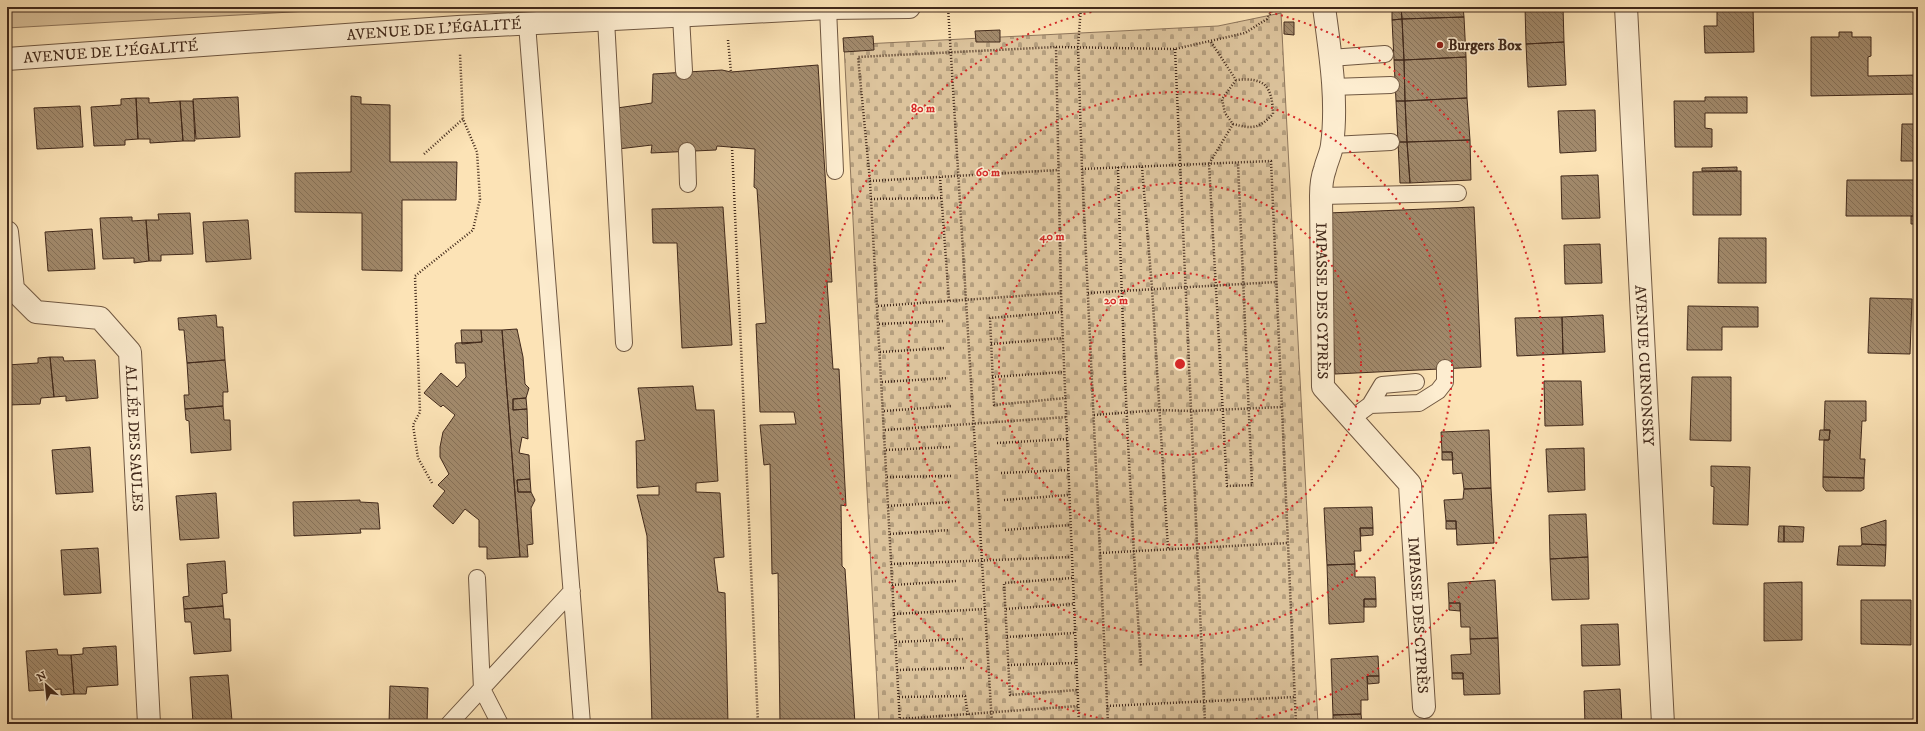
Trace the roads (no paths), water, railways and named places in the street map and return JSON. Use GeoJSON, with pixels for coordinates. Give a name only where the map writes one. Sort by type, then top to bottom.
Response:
{"type":"FeatureCollection","features":[{"type":"Feature","properties":{"kind":"street","name":"AVENUE DE L'ÉGALITÉ"},"geometry":{"type":"LineString","coordinates":[[7,59],[458,27],[828,8],[909,7]]}},
{"type":"Feature","properties":{"kind":"street","name":"IMPASSE DES CYPRÈS"},"geometry":{"type":"LineString","coordinates":[[1324,7],[1330,58],[1334,118],[1332,145],[1325,169],[1321,196],[1323,387],[1410,484],[1424,707]]}},
{"type":"Feature","properties":{"kind":"street","name":"AVENUE CURNONSKY"},"geometry":{"type":"LineString","coordinates":[[1626,7],[1663,724]]}},
{"type":"Feature","properties":{"kind":"street","name":"ALLÉE DES SAULES"},"geometry":{"type":"LineString","coordinates":[[7,232],[13,289],[36,312],[100,318],[130,352],[149,724]]}},
{"type":"Feature","properties":{"kind":"lane"},"geometry":{"type":"LineString","coordinates":[[828,8],[835,171]]}},
{"type":"Feature","properties":{"kind":"lane"},"geometry":{"type":"LineString","coordinates":[[681,16],[684,71]]}},
{"type":"Feature","properties":{"kind":"lane"},"geometry":{"type":"LineString","coordinates":[[606,20],[624,343]]}},
{"type":"Feature","properties":{"kind":"lane"},"geometry":{"type":"LineString","coordinates":[[527,24],[582,724]]}},
{"type":"Feature","properties":{"kind":"lane"},"geometry":{"type":"LineString","coordinates":[[1330,58],[1385,54]]}},
{"type":"Feature","properties":{"kind":"lane"},"geometry":{"type":"LineString","coordinates":[[1332,87],[1391,85]]}},
{"type":"Feature","properties":{"kind":"lane"},"geometry":{"type":"LineString","coordinates":[[1332,145],[1391,142]]}},
{"type":"Feature","properties":{"kind":"lane"},"geometry":{"type":"LineString","coordinates":[[687,152],[688,184]]}},
{"type":"Feature","properties":{"kind":"lane"},"geometry":{"type":"LineString","coordinates":[[1321,196],[1458,193]]}},
{"type":"Feature","properties":{"kind":"lane"},"geometry":{"type":"LineString","coordinates":[[1370,405],[1419,403],[1438,391],[1445,382],[1445,368]]}},
{"type":"Feature","properties":{"kind":"lane"},"geometry":{"type":"LineString","coordinates":[[1351,419],[1370,405],[1382,384],[1416,382]]}},
{"type":"Feature","properties":{"kind":"lane"},"geometry":{"type":"LineString","coordinates":[[477,578],[482,689],[500,724]]}},
{"type":"Feature","properties":{"kind":"lane"},"geometry":{"type":"LineString","coordinates":[[450,724],[572,591]]}},
{"type":"Feature","properties":{"kind":"place","name":"Burgers Box"},"geometry":{"type":"Point","coordinates":[1440,45]}}]}
